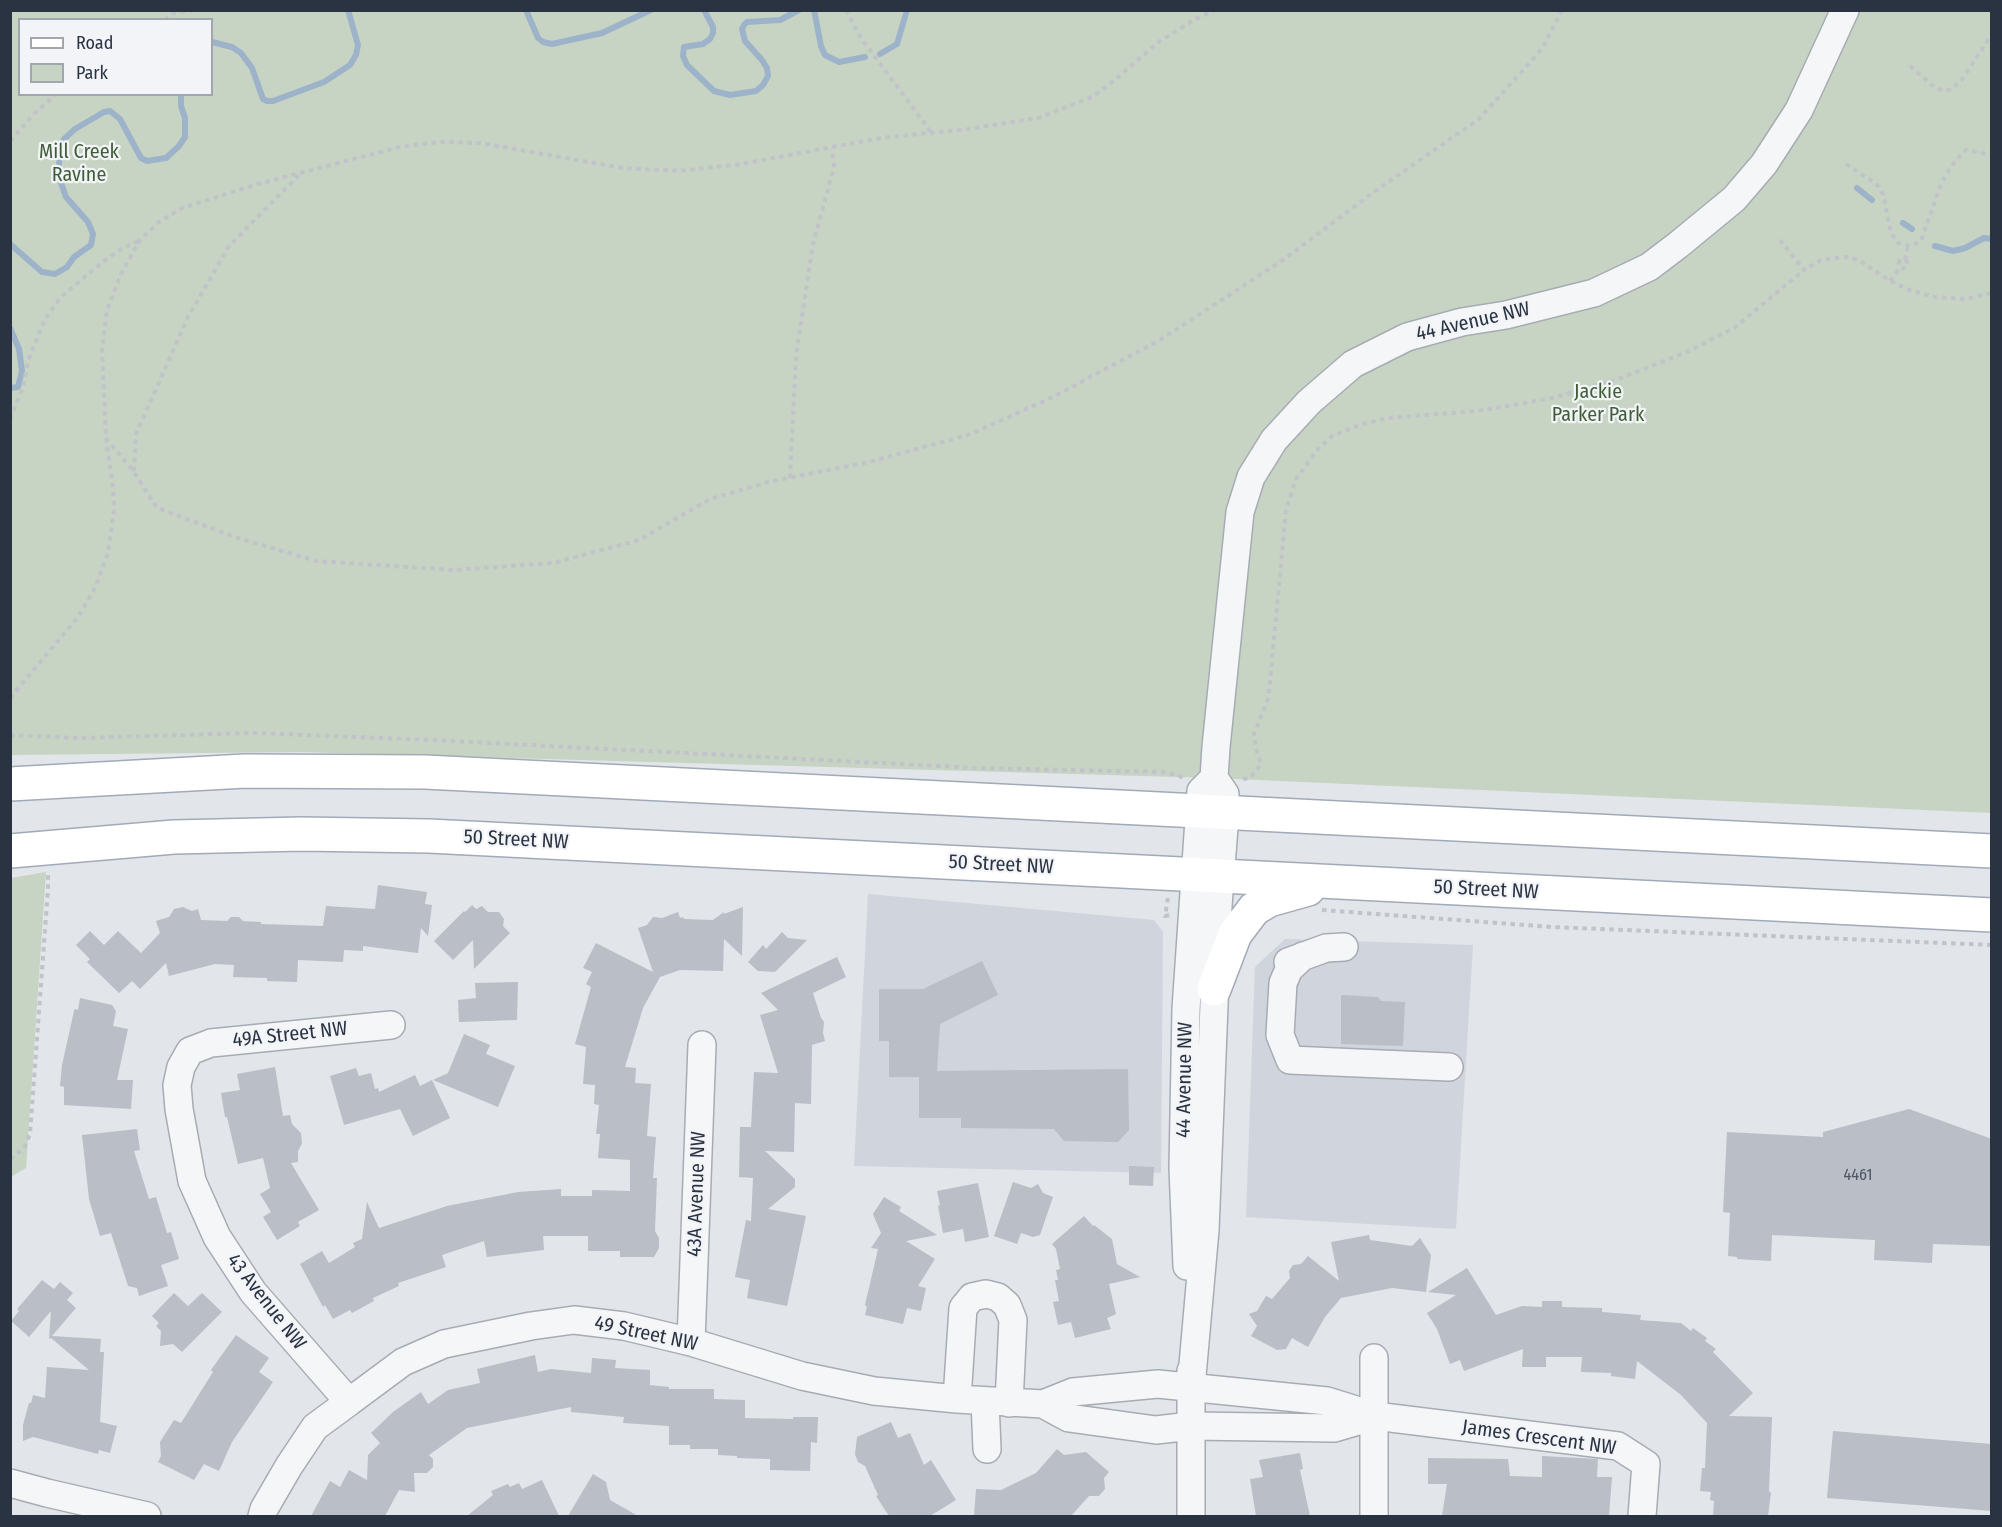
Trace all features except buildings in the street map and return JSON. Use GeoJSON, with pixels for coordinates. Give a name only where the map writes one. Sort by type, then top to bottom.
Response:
{"type":"FeatureCollection","features":[{"type":"Feature","properties":{"kind":"main road"},"geometry":{"type":"LineString","coordinates":[[10,784],[245,771],[425,772],[1992,851]]}},
{"type":"Feature","properties":{"kind":"main road","name":"50 Street NW"},"geometry":{"type":"LineString","coordinates":[[10,851],[174,837],[301,834],[429,836],[1992,915]]}},
{"type":"Feature","properties":{"kind":"main road"},"geometry":{"type":"LineString","coordinates":[[1215,989],[1235,934],[1254,909],[1269,900],[1336,882]]}},
{"type":"Feature","properties":{"kind":"street","name":"44 Avenue NW"},"geometry":{"type":"LineString","coordinates":[[1191,1516],[1191,1387],[1183,1168],[1186,1009],[1208,875],[1213,813],[1225,794],[1214,778],[1240,512],[1251,477],[1274,440],[1309,402],[1353,364],[1407,337],[1462,322],[1506,315],[1594,293],[1648,267],[1663,256],[1734,199],[1764,164],[1799,110],[1845,10]]}},
{"type":"Feature","properties":{"kind":"street","name":"44 Avenue NW"},"geometry":{"type":"LineString","coordinates":[[1191,1387],[1205,1230],[1215,989],[1208,875]]}},
{"type":"Feature","properties":{"kind":"street"},"geometry":{"type":"LineString","coordinates":[[1344,947],[1326,948],[1303,956],[1289,969],[1283,983],[1280,1035],[1290,1060],[1449,1067]]}},
{"type":"Feature","properties":{"kind":"street","name":"49A Street NW"},"geometry":{"type":"LineString","coordinates":[[190,1051],[211,1043],[391,1025]]}},
{"type":"Feature","properties":{"kind":"street","name":"43A Avenue NW"},"geometry":{"type":"LineString","coordinates":[[691,1342],[702,1045]]}},
{"type":"Feature","properties":{"kind":"street","name":"43 Avenue NW"},"geometry":{"type":"LineString","coordinates":[[190,1051],[181,1067],[177,1085],[179,1109],[192,1181],[217,1237],[253,1292],[349,1402]]}},
{"type":"Feature","properties":{"kind":"street"},"geometry":{"type":"LineString","coordinates":[[957,1399],[963,1308],[972,1297],[986,1294],[999,1297],[1007,1305],[1013,1320],[987,1449]]}},
{"type":"Feature","properties":{"kind":"street","name":"49 Street NW"},"geometry":{"type":"LineString","coordinates":[[349,1402],[402,1362],[444,1344],[531,1326],[574,1320],[624,1326],[691,1342],[801,1376],[874,1391],[1043,1404],[1072,1392],[1158,1384],[1191,1387]]}},
{"type":"Feature","properties":{"kind":"street"},"geometry":{"type":"LineString","coordinates":[[1374,1358],[1374,1516]]}},
{"type":"Feature","properties":{"kind":"street","name":"James Crescent NW"},"geometry":{"type":"LineString","coordinates":[[1191,1387],[1327,1401],[1375,1416],[1618,1446],[1646,1464],[1642,1516]]}},
{"type":"Feature","properties":{"kind":"street"},"geometry":{"type":"LineString","coordinates":[[262,1516],[288,1466],[315,1427],[349,1402]]}},
{"type":"Feature","properties":{"kind":"street","name":"49 Street NW"},"geometry":{"type":"LineString","coordinates":[[1043,1404],[1069,1418],[1156,1430],[1191,1426]]}},
{"type":"Feature","properties":{"kind":"street","name":"James Crescent NW"},"geometry":{"type":"LineString","coordinates":[[1191,1426],[1334,1428],[1375,1416]]}},
{"type":"Feature","properties":{"kind":"street"},"geometry":{"type":"LineString","coordinates":[[10,1483],[147,1516]]}},
{"type":"Feature","properties":{"kind":"path"},"geometry":{"type":"LineString","coordinates":[[167,18],[173,13],[195,10]]}},
{"type":"Feature","properties":{"kind":"path"},"geometry":{"type":"LineString","coordinates":[[846,10],[861,38],[931,132]]}},
{"type":"Feature","properties":{"kind":"path"},"geometry":{"type":"LineString","coordinates":[[10,698],[78,617],[95,588],[108,553],[114,512],[113,486],[106,438],[102,349],[107,310],[121,274],[140,240],[159,222],[182,208],[258,184],[400,147],[439,142],[480,143],[623,168],[680,171],[741,164],[832,149],[881,138],[968,129],[1038,118],[1092,97],[1160,40],[1178,28],[1215,10]]}},
{"type":"Feature","properties":{"kind":"path"},"geometry":{"type":"LineString","coordinates":[[106,438],[134,472],[157,508],[238,538],[316,561],[453,570],[553,563],[639,540],[710,499],[768,482],[869,462],[969,435],[1049,399],[1160,340],[1283,260],[1374,192],[1479,119],[1542,49],[1562,10]]}},
{"type":"Feature","properties":{"kind":"path"},"geometry":{"type":"LineString","coordinates":[[1910,66],[1932,86],[1943,91],[1951,89],[1961,81],[1992,34]]}},
{"type":"Feature","properties":{"kind":"path"},"geometry":{"type":"LineString","coordinates":[[10,141],[54,96]]}},
{"type":"Feature","properties":{"kind":"path"},"geometry":{"type":"LineString","coordinates":[[790,477],[796,356],[813,244],[834,167],[832,149]]}},
{"type":"Feature","properties":{"kind":"path"},"geometry":{"type":"LineString","coordinates":[[1846,164],[1879,187],[1883,194],[1891,233],[1898,243],[1908,246],[1922,241],[1941,184],[1960,156],[1966,150],[1991,156]]}},
{"type":"Feature","properties":{"kind":"path"},"geometry":{"type":"LineString","coordinates":[[134,472],[136,434],[188,317],[229,246],[302,173]]}},
{"type":"Feature","properties":{"kind":"path"},"geometry":{"type":"LineString","coordinates":[[10,419],[23,388],[28,361],[45,319],[61,297],[100,264],[121,249],[140,240]]}},
{"type":"Feature","properties":{"kind":"path"},"geometry":{"type":"LineString","coordinates":[[1780,240],[1804,270]]}},
{"type":"Feature","properties":{"kind":"path"},"geometry":{"type":"LineString","coordinates":[[1890,281],[1900,268],[1899,262],[1905,260],[1908,246]]}},
{"type":"Feature","properties":{"kind":"path"},"geometry":{"type":"LineString","coordinates":[[1214,778],[1250,778],[1261,765],[1254,734],[1268,699],[1286,510],[1296,479],[1318,449],[1332,436],[1354,426],[1388,418],[1457,414],[1488,409],[1552,398],[1621,378],[1689,351],[1734,328],[1804,270],[1821,260],[1845,257],[1859,260],[1890,281],[1907,289],[1947,299],[1965,299],[1992,293]]}},
{"type":"Feature","properties":{"kind":"path"},"geometry":{"type":"LineString","coordinates":[[10,735],[78,738],[255,733],[978,768],[1166,772],[1183,778]]}},
{"type":"Feature","properties":{"kind":"path"},"geometry":{"type":"LineString","coordinates":[[10,1160],[24,1148],[30,1134],[48,874],[40,871]]}},
{"type":"Feature","properties":{"kind":"path"},"geometry":{"type":"LineString","coordinates":[[1314,910],[1552,927],[1992,945]]}},
{"type":"Feature","properties":{"kind":"shaded area"},"geometry":{"type":"Polygon","coordinates":[[[868,894],[1154,920],[1163,932],[1161,1173],[854,1166],[868,894]]]}},
{"type":"Feature","properties":{"kind":"shaded area"},"geometry":{"type":"Polygon","coordinates":[[[1285,939],[1473,945],[1456,1229],[1246,1217],[1255,967],[1285,939]]]}},
{"type":"Feature","properties":{"kind":"green space","name":"Jackie Parker Park"},"geometry":{"type":"Polygon","coordinates":[[[10,11],[1991,11],[1991,813],[1214,778],[300,752],[11,755],[10,11]]]}},
{"type":"Feature","properties":{"kind":"green space"},"geometry":{"type":"Polygon","coordinates":[[[46,872],[26,1168],[11,1177],[11,878],[46,872]]]}},
{"type":"Feature","properties":{"kind":"waterway"},"geometry":{"type":"LineString","coordinates":[[213,42],[232,47],[241,53],[252,68],[263,99],[273,101],[324,82],[350,65],[356,55],[358,45],[348,10]]}},
{"type":"Feature","properties":{"kind":"waterway"},"geometry":{"type":"LineString","coordinates":[[526,10],[538,38],[552,44],[602,33],[651,10]]}},
{"type":"Feature","properties":{"kind":"waterway"},"geometry":{"type":"LineString","coordinates":[[704,10],[713,27],[713,33],[710,39],[703,44],[684,47],[683,56],[687,65],[714,91],[730,95],[756,91],[768,76],[767,68],[762,60],[745,41],[742,29],[744,25],[747,22],[780,20],[799,10]]}},
{"type":"Feature","properties":{"kind":"waterway"},"geometry":{"type":"LineString","coordinates":[[814,10],[825,55],[839,62],[865,57]]}},
{"type":"Feature","properties":{"kind":"waterway"},"geometry":{"type":"LineString","coordinates":[[880,54],[897,44],[907,10]]}},
{"type":"Feature","properties":{"kind":"waterway"},"geometry":{"type":"LineString","coordinates":[[10,244],[42,272],[55,274],[67,267],[74,257],[91,245],[93,234],[88,222],[66,197],[61,183],[60,147],[64,139],[75,129],[104,112],[110,111],[120,119],[141,158],[147,161],[166,158],[185,137],[185,118],[181,96]]}},
{"type":"Feature","properties":{"kind":"waterway"},"geometry":{"type":"LineString","coordinates":[[1857,188],[1872,200]]}},
{"type":"Feature","properties":{"kind":"waterway"},"geometry":{"type":"LineString","coordinates":[[1903,223],[1912,229]]}},
{"type":"Feature","properties":{"kind":"waterway"},"geometry":{"type":"LineString","coordinates":[[1935,246],[1953,251],[1965,248],[1984,238],[1992,239]]}},
{"type":"Feature","properties":{"kind":"waterway"},"geometry":{"type":"LineString","coordinates":[[10,328],[19,349],[22,371],[18,387],[10,388]]}},
{"type":"Feature","properties":{"kind":"park label","name":"Mill Creek Ravine"},"geometry":{"type":"Point","coordinates":[79,164]}}]}
